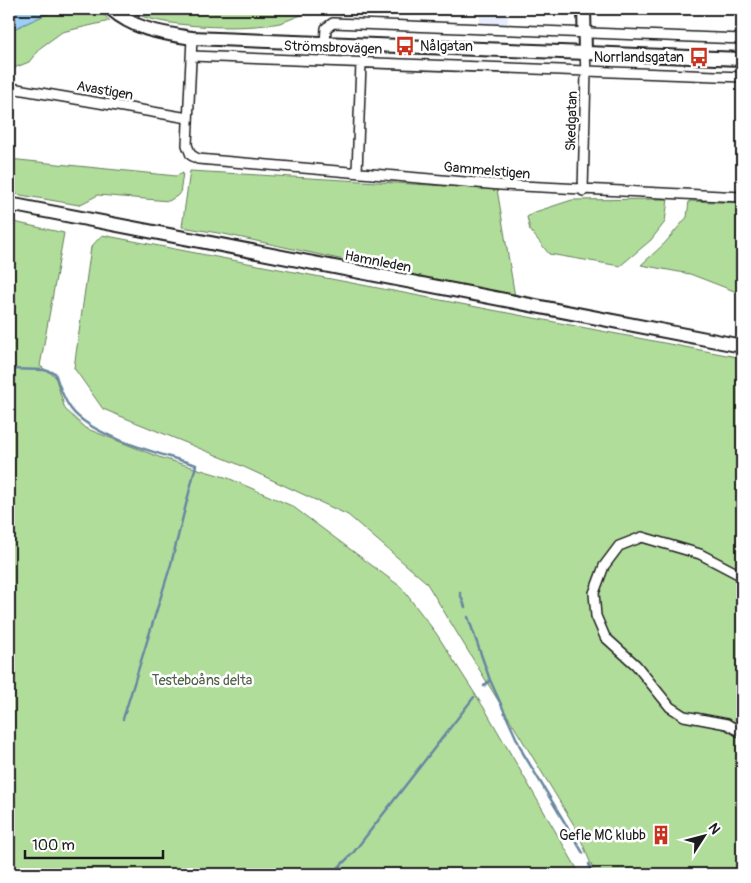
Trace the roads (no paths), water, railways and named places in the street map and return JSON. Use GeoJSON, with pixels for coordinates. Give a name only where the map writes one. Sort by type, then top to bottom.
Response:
{"type":"FeatureCollection","features":[{"type":"Feature","properties":{"kind":"main road","name":"Strömsbrovägen"},"geometry":{"type":"LineString","coordinates":[[111,9],[135,26],[160,33],[192,38],[742,59]]}},
{"type":"Feature","properties":{"kind":"main road"},"geometry":{"type":"LineString","coordinates":[[584,9],[582,33],[584,52]]}},
{"type":"Feature","properties":{"kind":"main road","name":"Hamnleden"},"geometry":{"type":"LineString","coordinates":[[9,204],[742,346]]}},
{"type":"Feature","properties":{"kind":"street","name":"Strömsbrovägen"},"geometry":{"type":"LineString","coordinates":[[325,43],[326,28],[333,23],[742,39]]}},
{"type":"Feature","properties":{"kind":"street"},"geometry":{"type":"LineString","coordinates":[[188,118],[192,38]]}},
{"type":"Feature","properties":{"kind":"street","name":"Skedgatan"},"geometry":{"type":"LineString","coordinates":[[583,191],[586,72],[584,52]]}},
{"type":"Feature","properties":{"kind":"street","name":"Strömsbrovägen"},"geometry":{"type":"LineString","coordinates":[[192,56],[742,77]]}},
{"type":"Feature","properties":{"kind":"street"},"geometry":{"type":"LineString","coordinates":[[357,172],[361,63]]}},
{"type":"Feature","properties":{"kind":"street","name":"Avastigen"},"geometry":{"type":"LineString","coordinates":[[17,89],[188,118]]}},
{"type":"Feature","properties":{"kind":"street","name":"Gammelstigen"},"geometry":{"type":"LineString","coordinates":[[188,118],[187,145],[191,155],[206,160],[583,191],[742,197]]}},
{"type":"Feature","properties":{"kind":"street"},"geometry":{"type":"LineString","coordinates":[[742,576],[700,554],[642,537],[619,546],[604,566],[594,593],[596,616],[606,637],[636,665],[670,707],[684,716],[727,724],[742,733]]}},
{"type":"Feature","properties":{"kind":"water"},"geometry":{"type":"Polygon","coordinates":[[[9,9],[58,9],[9,31],[9,9]]]}},
{"type":"Feature","properties":{"kind":"waterway"},"geometry":{"type":"LineString","coordinates":[[9,369],[44,370],[55,373],[63,396],[71,409],[94,428],[147,450],[196,465],[171,564],[123,719]]}},
{"type":"Feature","properties":{"kind":"waterway"},"geometry":{"type":"LineString","coordinates":[[460,593],[465,607]]}},
{"type":"Feature","properties":{"kind":"waterway"},"geometry":{"type":"LineString","coordinates":[[468,617],[490,680],[523,753],[583,853]]}},
{"type":"Feature","properties":{"kind":"waterway"},"geometry":{"type":"LineString","coordinates":[[484,686],[490,680]]}},
{"type":"Feature","properties":{"kind":"waterway"},"geometry":{"type":"LineString","coordinates":[[332,874],[353,853],[474,697]]}},
{"type":"Feature","properties":{"kind":"waterway"},"geometry":{"type":"LineString","coordinates":[[589,864],[592,874]]}},
{"type":"Feature","properties":{"kind":"place","name":"Nålgatan"},"geometry":{"type":"Point","coordinates":[405,46]}},
{"type":"Feature","properties":{"kind":"place","name":"Norrlandsgatan"},"geometry":{"type":"Point","coordinates":[699,57]}},
{"type":"Feature","properties":{"kind":"place","name":"Gefle MC klubb"},"geometry":{"type":"Point","coordinates":[661,835]}},
{"type":"Feature","properties":{"kind":"park label","name":"Testeboåns delta"},"geometry":{"type":"Point","coordinates":[202,680]}}]}
